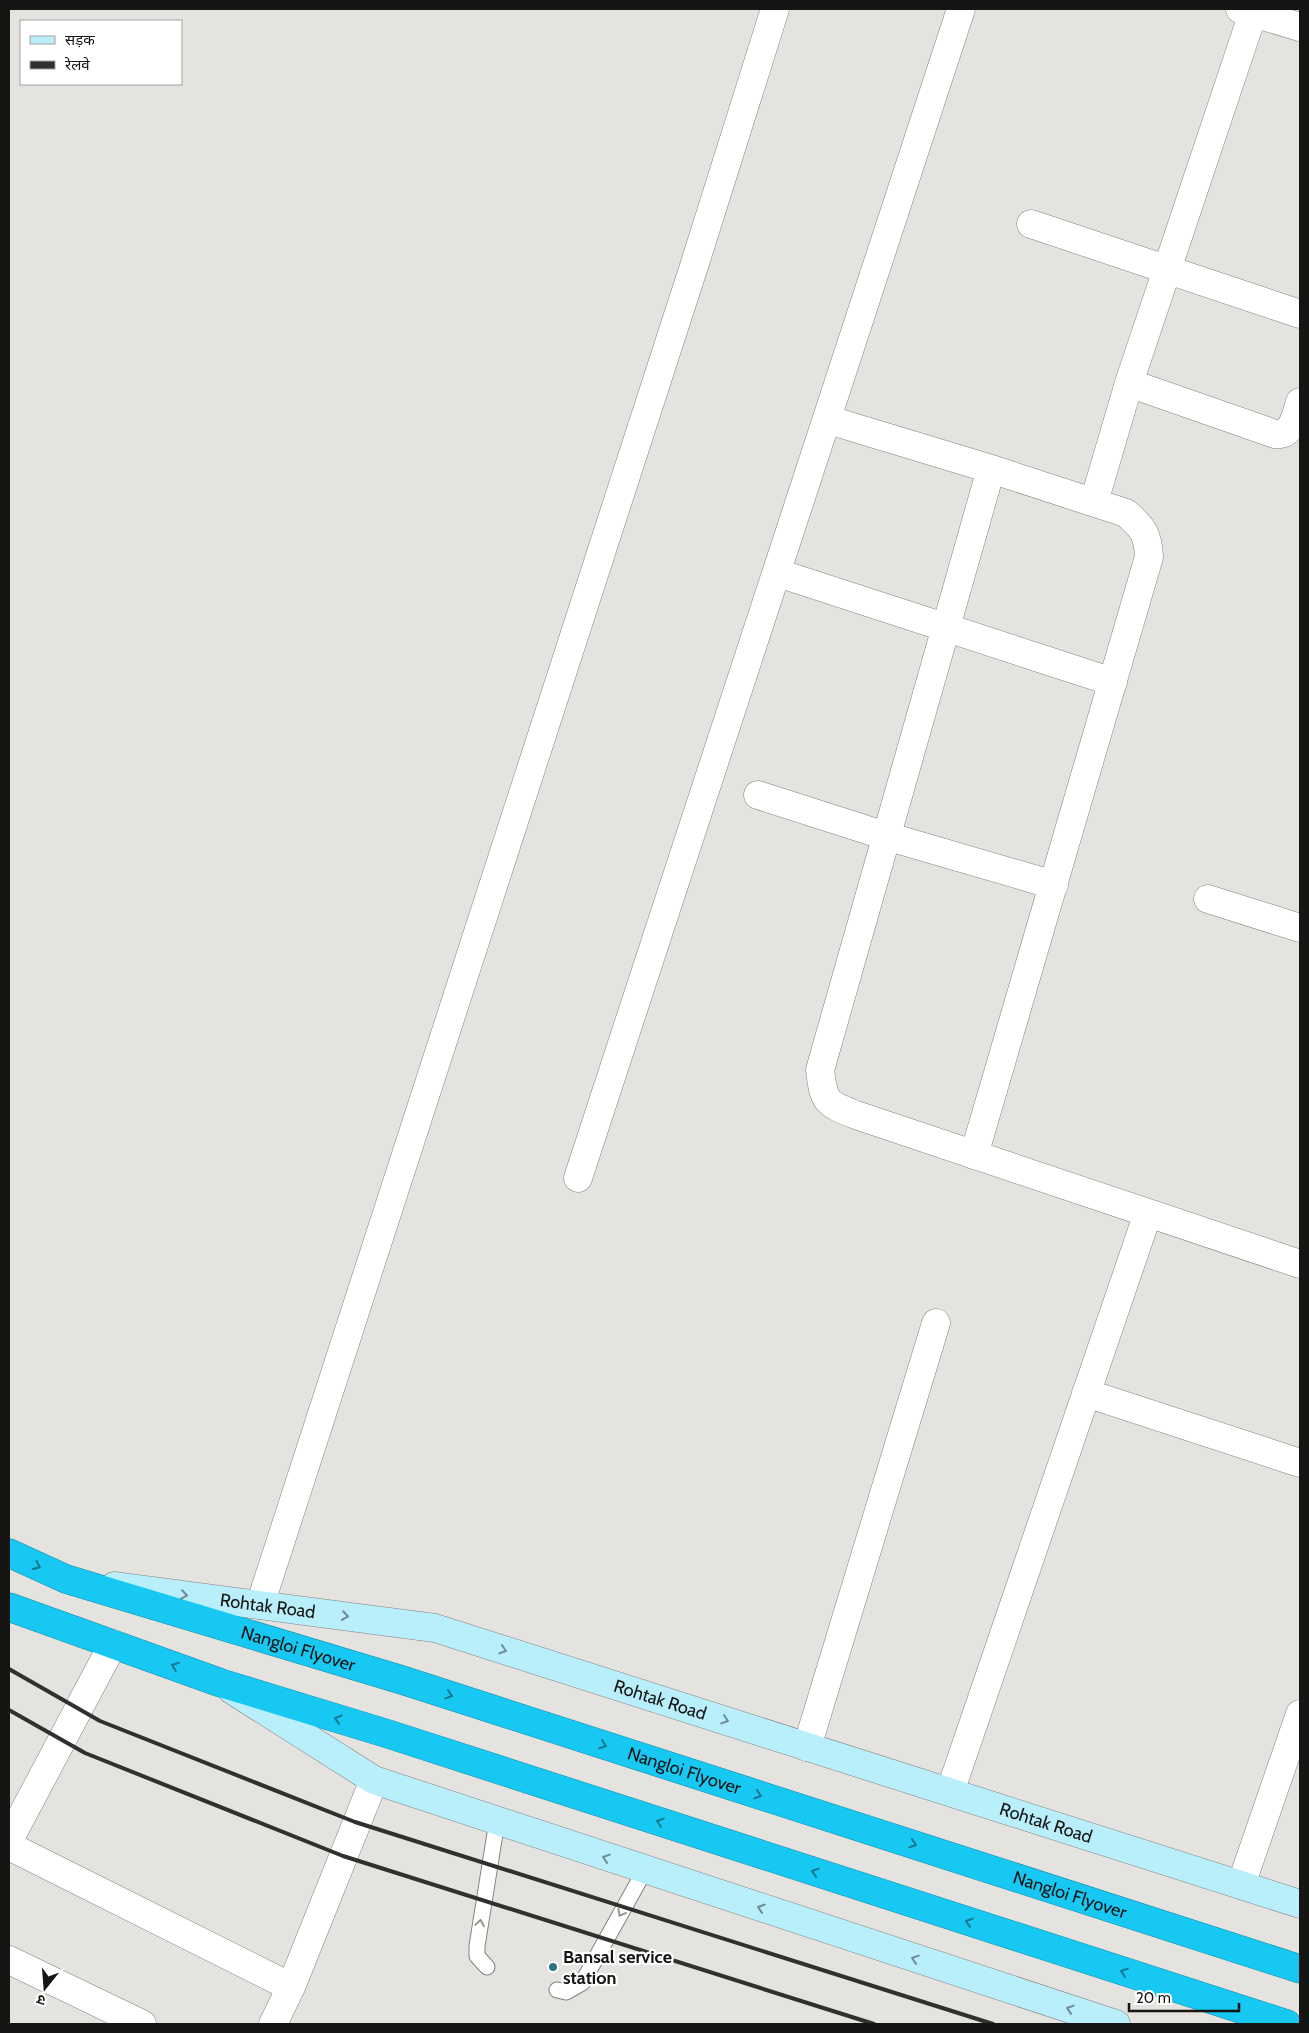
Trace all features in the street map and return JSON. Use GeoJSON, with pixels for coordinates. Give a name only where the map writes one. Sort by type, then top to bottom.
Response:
{"type":"FeatureCollection","features":[{"type":"Feature","properties":{"kind":"highway","name":"Rohtak Road"},"geometry":{"type":"LineString","coordinates":[[9,1553],[66,1579]]}},
{"type":"Feature","properties":{"kind":"highway","name":"Nangloi Flyover"},"geometry":{"type":"LineString","coordinates":[[66,1579],[402,1680],[1300,1969]]}},
{"type":"Feature","properties":{"kind":"highway"},"geometry":{"type":"LineString","coordinates":[[9,1607],[220,1683],[385,1733],[1287,2024]]}},
{"type":"Feature","properties":{"kind":"street"},"geometry":{"type":"LineString","coordinates":[[260,1605],[689,282],[774,9]]}},
{"type":"Feature","properties":{"kind":"street"},"geometry":{"type":"LineString","coordinates":[[578,1178],[639,989],[829,420],[961,9]]}},
{"type":"Feature","properties":{"kind":"street"},"geometry":{"type":"LineString","coordinates":[[1094,502],[1129,383],[1167,270],[1247,11],[1300,28]]}},
{"type":"Feature","properties":{"kind":"street"},"geometry":{"type":"LineString","coordinates":[[1031,224],[1300,314]]}},
{"type":"Feature","properties":{"kind":"street"},"geometry":{"type":"LineString","coordinates":[[1129,383],[1275,434],[1283,435],[1288,432],[1300,402]]}},
{"type":"Feature","properties":{"kind":"street"},"geometry":{"type":"LineString","coordinates":[[829,420],[991,468],[1126,513],[1143,528],[1148,543],[1148,557],[1113,682],[974,1155]]}},
{"type":"Feature","properties":{"kind":"street"},"geometry":{"type":"LineString","coordinates":[[991,468],[820,1070],[823,1094],[835,1106],[974,1155],[1300,1264]]}},
{"type":"Feature","properties":{"kind":"street"},"geometry":{"type":"LineString","coordinates":[[778,573],[1113,682]]}},
{"type":"Feature","properties":{"kind":"street"},"geometry":{"type":"LineString","coordinates":[[758,795],[886,836],[1054,885]]}},
{"type":"Feature","properties":{"kind":"street"},"geometry":{"type":"LineString","coordinates":[[1208,899],[1300,928]]}},
{"type":"Feature","properties":{"kind":"street"},"geometry":{"type":"LineString","coordinates":[[950,1792],[1148,1213]]}},
{"type":"Feature","properties":{"kind":"street"},"geometry":{"type":"LineString","coordinates":[[807,1747],[936,1323]]}},
{"type":"Feature","properties":{"kind":"street"},"geometry":{"type":"LineString","coordinates":[[1086,1393],[1300,1463]]}},
{"type":"Feature","properties":{"kind":"street","name":"Rohtak Road"},"geometry":{"type":"LineString","coordinates":[[66,1579],[436,1628],[1300,1904]]}},
{"type":"Feature","properties":{"kind":"street"},"geometry":{"type":"LineString","coordinates":[[9,1840],[113,1644]]}},
{"type":"Feature","properties":{"kind":"street"},"geometry":{"type":"LineString","coordinates":[[220,1683],[374,1780],[1116,2024]]}},
{"type":"Feature","properties":{"kind":"street"},"geometry":{"type":"LineString","coordinates":[[1241,1885],[1300,1714]]}},
{"type":"Feature","properties":{"kind":"street"},"geometry":{"type":"LineString","coordinates":[[273,2024],[290,1987],[374,1780]]}},
{"type":"Feature","properties":{"kind":"street"},"geometry":{"type":"LineString","coordinates":[[9,1846],[290,1987]]}},
{"type":"Feature","properties":{"kind":"street"},"geometry":{"type":"LineString","coordinates":[[9,1960],[142,2024]]}},
{"type":"Feature","properties":{"kind":"lane"},"geometry":{"type":"LineString","coordinates":[[488,1967],[477,1956],[477,1946],[497,1822]]}},
{"type":"Feature","properties":{"kind":"lane"},"geometry":{"type":"LineString","coordinates":[[557,1990],[566,1992],[582,1983],[645,1870]]}},
{"type":"Feature","properties":{"kind":"railway"},"geometry":{"type":"LineString","coordinates":[[9,1669],[100,1721],[355,1822],[993,2024]]}},
{"type":"Feature","properties":{"kind":"railway"},"geometry":{"type":"LineString","coordinates":[[9,1710],[85,1753],[343,1856],[874,2024]]}},
{"type":"Feature","properties":{"kind":"place","name":"Bansal service station"},"geometry":{"type":"Point","coordinates":[553,1967]}}]}
